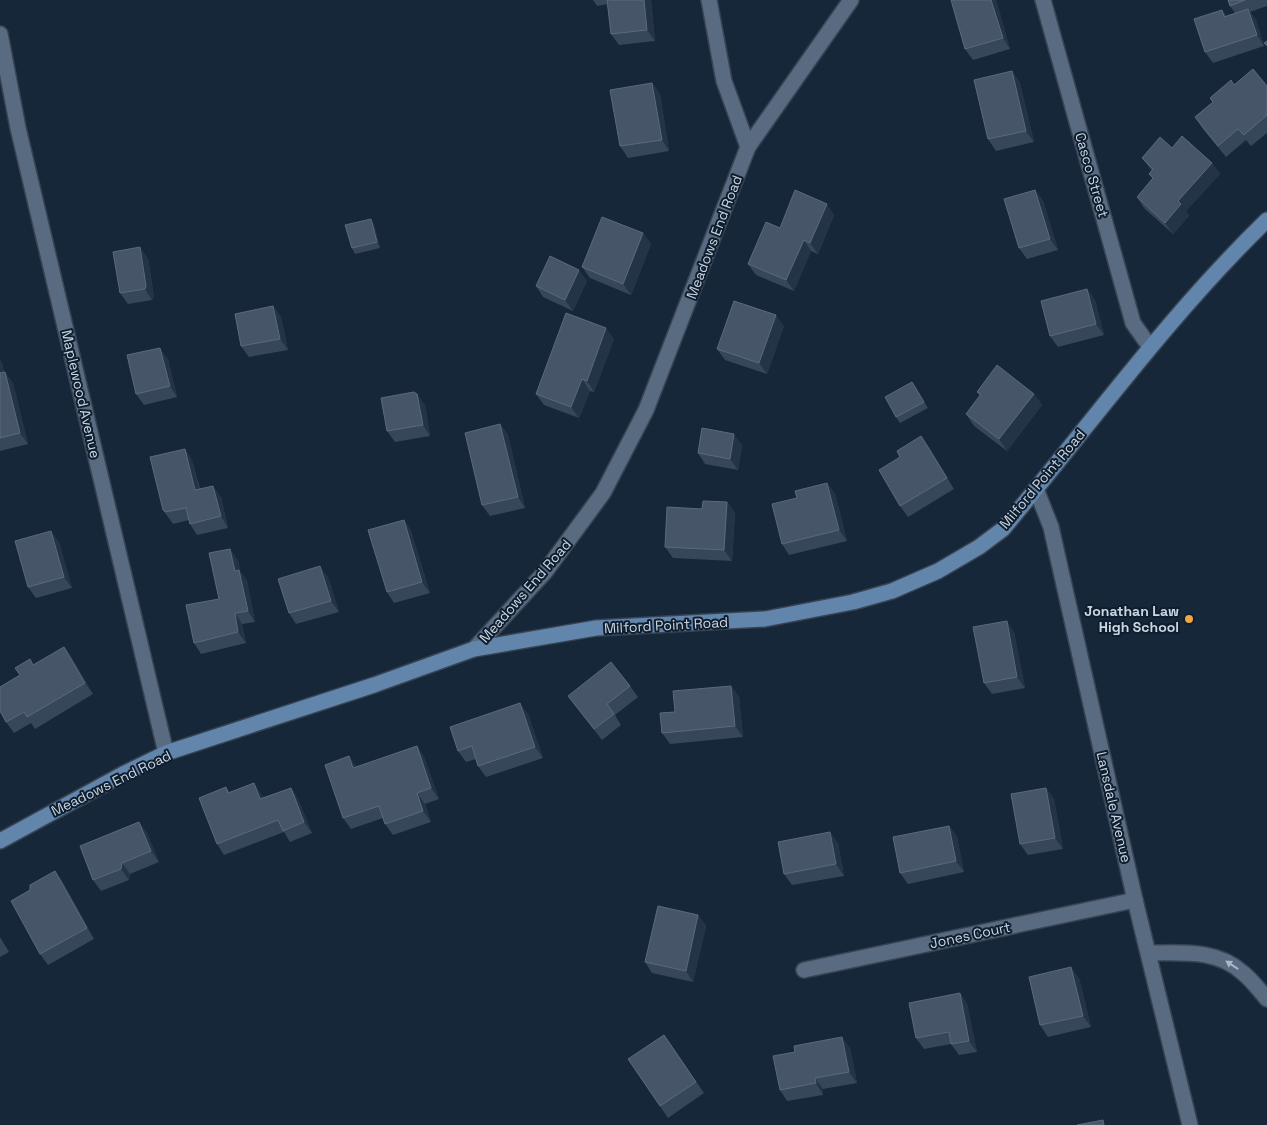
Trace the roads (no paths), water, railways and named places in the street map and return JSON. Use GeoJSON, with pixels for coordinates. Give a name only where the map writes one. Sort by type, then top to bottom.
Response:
{"type":"FeatureCollection","features":[{"type":"Feature","properties":{"kind":"main road","name":"Milford Point Road"},"geometry":{"type":"LineString","coordinates":[[474,649],[596,628],[765,619],[812,612],[892,591],[938,571],[979,547],[1002,529],[1150,346],[1236,250],[1267,220]]}},
{"type":"Feature","properties":{"kind":"main road","name":"Meadows End Road"},"geometry":{"type":"LineString","coordinates":[[0,841],[123,774],[166,753],[374,685],[474,649]]}},
{"type":"Feature","properties":{"kind":"street"},"geometry":{"type":"LineString","coordinates":[[710,0],[724,81],[748,147]]}},
{"type":"Feature","properties":{"kind":"street","name":"Meadows End Road"},"geometry":{"type":"LineString","coordinates":[[474,649],[545,572],[572,538],[603,493],[646,410],[748,147],[851,0]]}},
{"type":"Feature","properties":{"kind":"street","name":"Casco Street"},"geometry":{"type":"LineString","coordinates":[[1043,0],[1133,323],[1150,346]]}},
{"type":"Feature","properties":{"kind":"street","name":"Maplewood Avenue"},"geometry":{"type":"LineString","coordinates":[[0,34],[18,128],[166,753]]}},
{"type":"Feature","properties":{"kind":"street","name":"Lansdale Avenue"},"geometry":{"type":"LineString","coordinates":[[1036,489],[1051,527],[1135,900],[1190,1125]]}},
{"type":"Feature","properties":{"kind":"street","name":"Jones Court"},"geometry":{"type":"LineString","coordinates":[[804,970],[1135,900]]}},
{"type":"Feature","properties":{"kind":"street"},"geometry":{"type":"LineString","coordinates":[[1149,953],[1200,954],[1216,957],[1243,973],[1267,999]]}},
{"type":"Feature","properties":{"kind":"place","name":"Jonathan Law High School"},"geometry":{"type":"Point","coordinates":[1189,619]}}]}
